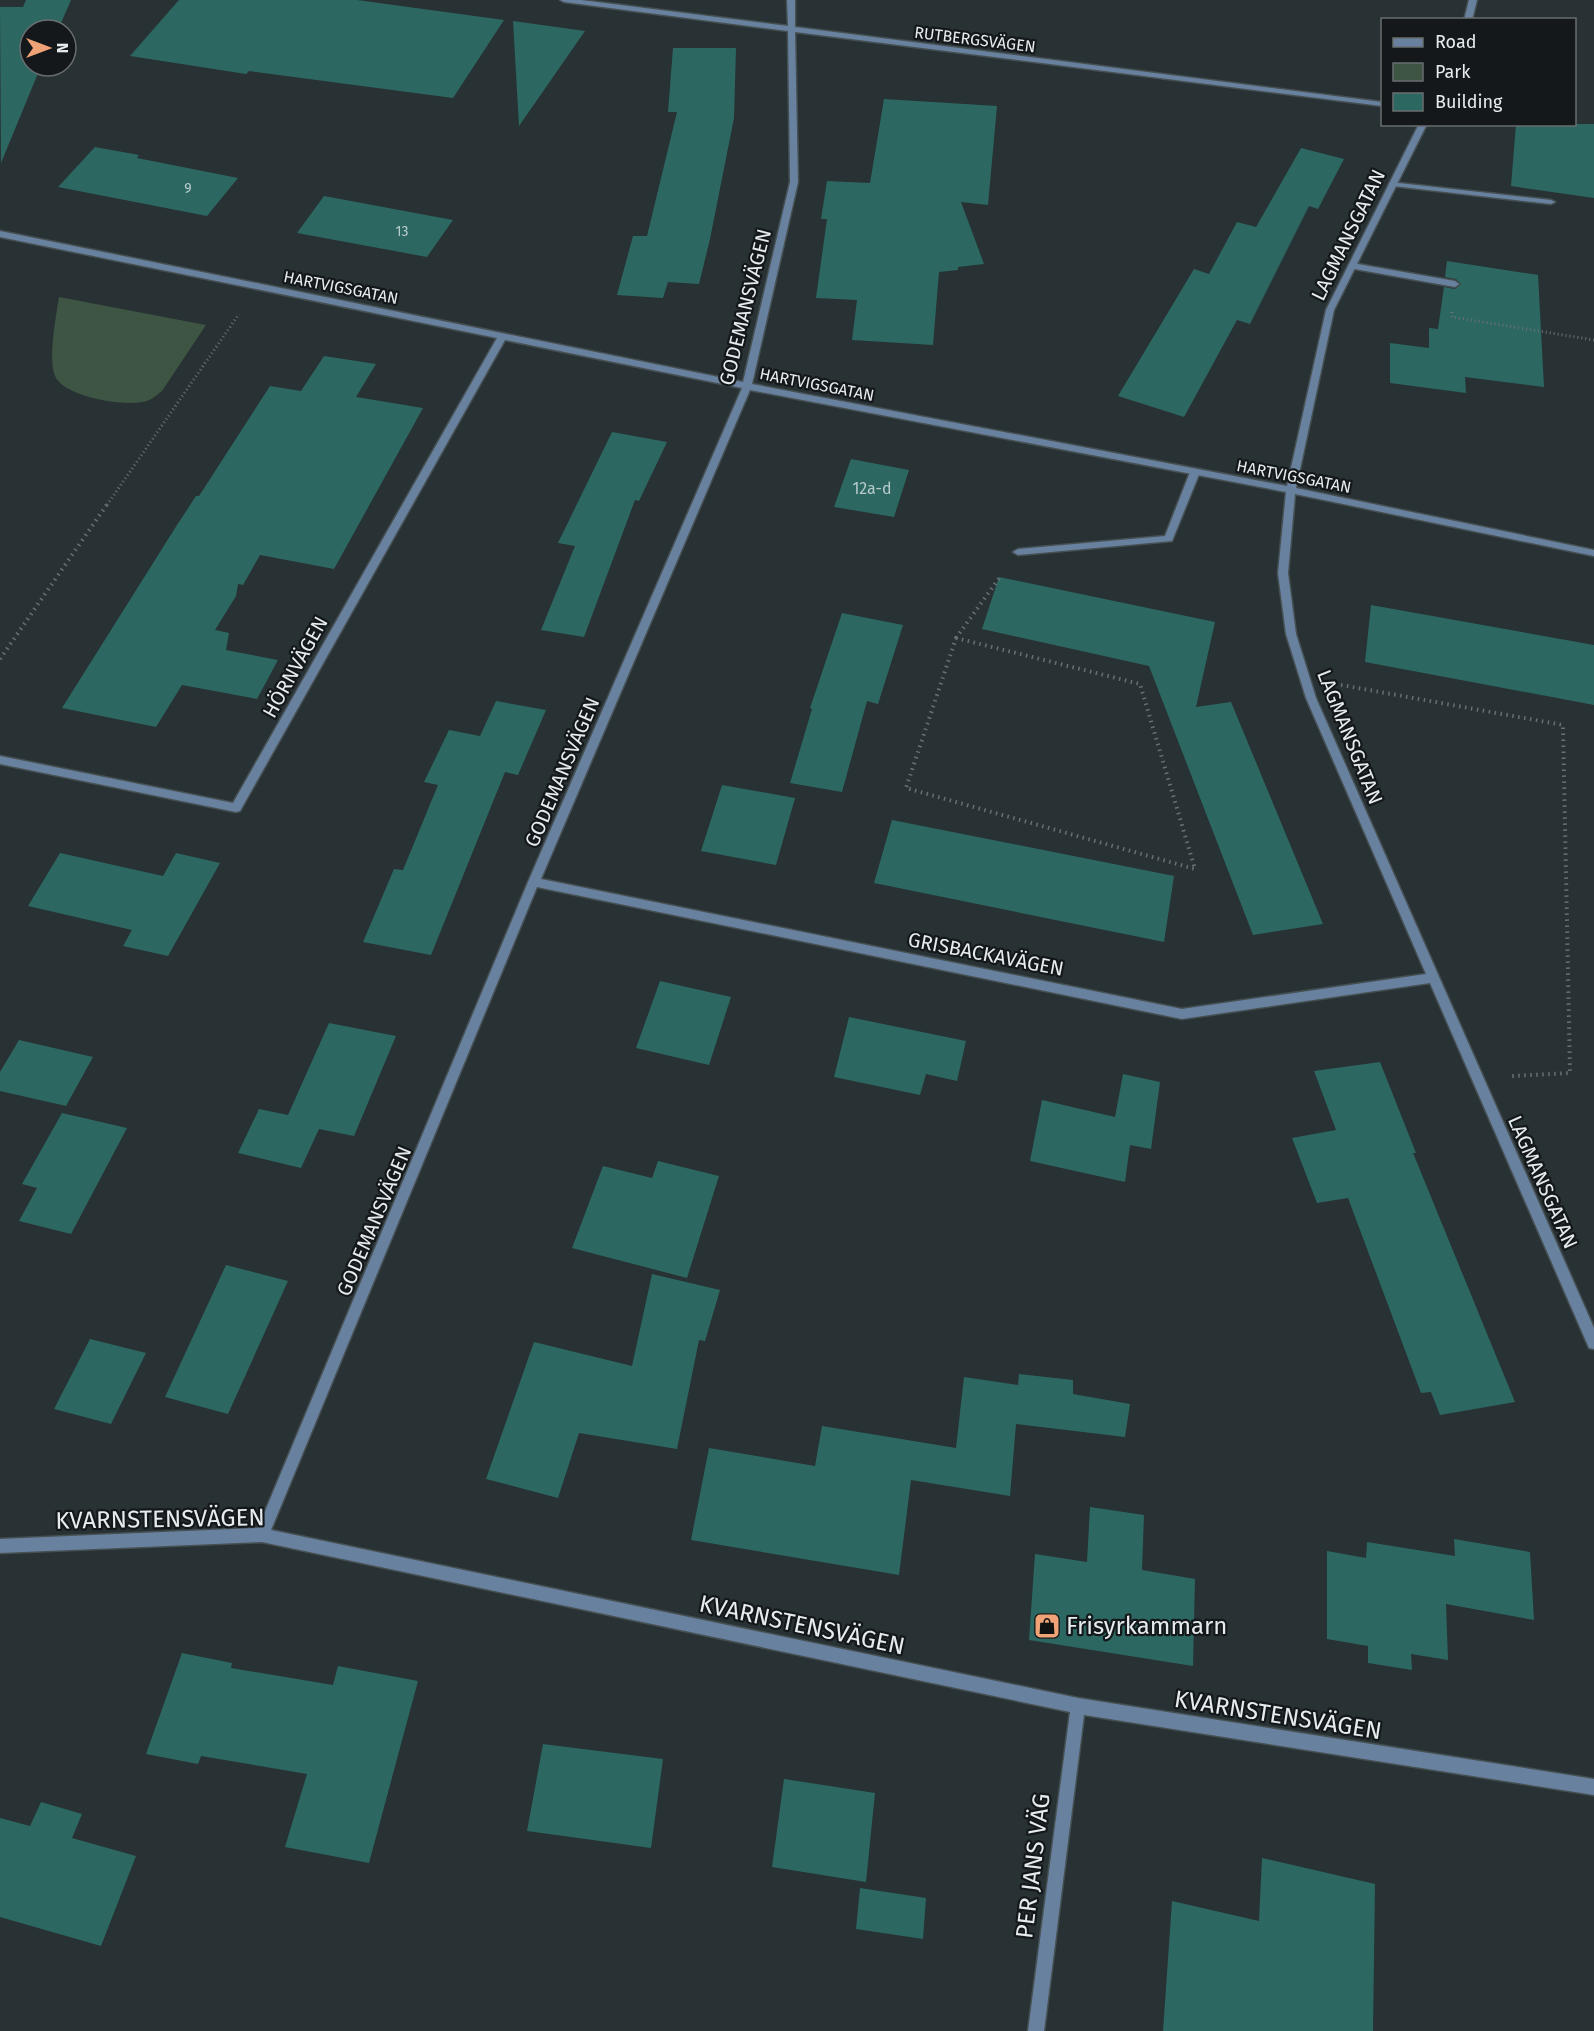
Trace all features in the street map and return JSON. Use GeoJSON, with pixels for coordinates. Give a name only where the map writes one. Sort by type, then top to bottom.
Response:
{"type":"FeatureCollection","features":[{"type":"Feature","properties":{"kind":"street","name":"RUTBERGSVÄGEN"},"geometry":{"type":"LineString","coordinates":[[564,0],[1381,104]]}},
{"type":"Feature","properties":{"kind":"street","name":"GODEMANSVÄGEN"},"geometry":{"type":"LineString","coordinates":[[262,1535],[534,882],[747,386],[794,182],[791,0]]}},
{"type":"Feature","properties":{"kind":"street"},"geometry":{"type":"LineString","coordinates":[[1468,18],[1473,0]]}},
{"type":"Feature","properties":{"kind":"street","name":"LAGMANSGATAN"},"geometry":{"type":"LineString","coordinates":[[1422,126],[1330,310],[1291,490],[1283,573],[1291,634],[1311,698],[1594,1343]]}},
{"type":"Feature","properties":{"kind":"street"},"geometry":{"type":"LineString","coordinates":[[1393,184],[1551,202]]}},
{"type":"Feature","properties":{"kind":"street","name":"HARTVIGSGATAN"},"geometry":{"type":"LineString","coordinates":[[0,234],[747,386],[1291,490],[1594,554]]}},
{"type":"Feature","properties":{"kind":"street"},"geometry":{"type":"LineString","coordinates":[[1352,266],[1455,284]]}},
{"type":"Feature","properties":{"kind":"street","name":"HÖRNVÄGEN"},"geometry":{"type":"LineString","coordinates":[[0,760],[236,808],[503,335]]}},
{"type":"Feature","properties":{"kind":"street"},"geometry":{"type":"LineString","coordinates":[[1017,552],[1169,539],[1195,472]]}},
{"type":"Feature","properties":{"kind":"street","name":"GRISBACKAVÄGEN"},"geometry":{"type":"LineString","coordinates":[[534,882],[1182,1014],[1433,978]]}},
{"type":"Feature","properties":{"kind":"street","name":"KVARNSTENSVÄGEN"},"geometry":{"type":"LineString","coordinates":[[0,1546],[262,1535],[1078,1706],[1594,1787]]}},
{"type":"Feature","properties":{"kind":"street","name":"PER JANS VÄG"},"geometry":{"type":"LineString","coordinates":[[1036,2031],[1078,1706]]}},
{"type":"Feature","properties":{"kind":"path"},"geometry":{"type":"LineString","coordinates":[[1455,284],[1452,317],[1594,340]]}},
{"type":"Feature","properties":{"kind":"path"},"geometry":{"type":"LineString","coordinates":[[0,659],[258,286]]}},
{"type":"Feature","properties":{"kind":"path"},"geometry":{"type":"LineString","coordinates":[[956,638],[1140,684],[1195,869],[906,788],[956,638],[1017,552]]}},
{"type":"Feature","properties":{"kind":"path"},"geometry":{"type":"LineString","coordinates":[[1305,678],[1563,725],[1570,1073],[1477,1078]]}},
{"type":"Feature","properties":{"kind":"green space"},"geometry":{"type":"Polygon","coordinates":[[[59,297],[206,325],[162,391],[153,398],[133,403],[108,401],[81,395],[61,383],[55,376],[52,348],[59,297]]]}},
{"type":"Feature","properties":{"kind":"building"},"geometry":{"type":"Polygon","coordinates":[[[26,0],[71,0],[63,18],[18,18],[18,78],[36,78],[1,163],[0,7],[23,7],[26,0]]]}},
{"type":"Feature","properties":{"kind":"building"},"geometry":{"type":"Polygon","coordinates":[[[179,0],[357,0],[504,20],[453,98],[249,71],[246,74],[130,56],[179,0]]]}},
{"type":"Feature","properties":{"kind":"building"},"geometry":{"type":"Polygon","coordinates":[[[513,21],[585,31],[519,126],[513,21]]]}},
{"type":"Feature","properties":{"kind":"building"},"geometry":{"type":"Polygon","coordinates":[[[673,48],[736,48],[734,118],[710,239],[699,284],[668,282],[663,298],[617,295],[633,236],[647,236],[677,112],[668,112],[673,48]]]}},
{"type":"Feature","properties":{"kind":"building"},"geometry":{"type":"Polygon","coordinates":[[[884,99],[997,106],[988,205],[961,202],[984,264],[939,272],[933,345],[852,340],[857,300],[816,298],[827,219],[821,219],[827,181],[870,183],[884,99]]]}},
{"type":"Feature","properties":{"kind":"building"},"geometry":{"type":"Polygon","coordinates":[[[1594,124],[1594,198],[1511,186],[1516,126],[1594,124]]]}},
{"type":"Feature","properties":{"kind":"building"},"geometry":{"type":"Polygon","coordinates":[[[95,147],[139,155],[137,158],[238,178],[207,216],[58,187],[95,147]]]}},
{"type":"Feature","properties":{"kind":"building"},"geometry":{"type":"Polygon","coordinates":[[[1301,148],[1344,159],[1318,209],[1309,206],[1250,324],[1237,320],[1184,417],[1118,396],[1194,269],[1209,274],[1237,222],[1256,227],[1301,148]]]}},
{"type":"Feature","properties":{"kind":"building"},"geometry":{"type":"Polygon","coordinates":[[[324,196],[453,220],[427,257],[297,233],[324,196]]]}},
{"type":"Feature","properties":{"kind":"building"},"geometry":{"type":"Polygon","coordinates":[[[1447,261],[1538,275],[1544,387],[1465,377],[1466,393],[1390,383],[1390,343],[1429,348],[1429,328],[1438,329],[1444,287],[1455,289],[1461,284],[1456,279],[1445,277],[1447,261]]]}},
{"type":"Feature","properties":{"kind":"building"},"geometry":{"type":"Polygon","coordinates":[[[324,356],[376,364],[356,397],[423,408],[334,569],[260,555],[243,585],[238,584],[236,596],[215,630],[229,633],[226,650],[278,660],[257,699],[182,685],[156,727],[62,708],[177,525],[196,496],[199,496],[270,386],[301,391],[324,356]]]}},
{"type":"Feature","properties":{"kind":"building"},"geometry":{"type":"Polygon","coordinates":[[[612,432],[667,442],[639,501],[635,500],[584,637],[541,630],[575,546],[558,543],[612,432]]]}},
{"type":"Feature","properties":{"kind":"building"},"geometry":{"type":"Polygon","coordinates":[[[851,459],[909,470],[894,517],[834,507],[851,459]]]}},
{"type":"Feature","properties":{"kind":"building"},"geometry":{"type":"Polygon","coordinates":[[[999,577],[1215,622],[1196,707],[1231,702],[1323,924],[1253,935],[1149,666],[982,629],[999,577]]]}},
{"type":"Feature","properties":{"kind":"building"},"geometry":{"type":"Polygon","coordinates":[[[1371,605],[1594,645],[1594,705],[1365,662],[1371,605]]]}},
{"type":"Feature","properties":{"kind":"building"},"geometry":{"type":"Polygon","coordinates":[[[842,613],[903,625],[878,704],[867,701],[842,792],[790,783],[812,709],[810,708],[842,613]]]}},
{"type":"Feature","properties":{"kind":"building"},"geometry":{"type":"Polygon","coordinates":[[[496,701],[546,710],[518,775],[505,772],[431,955],[363,942],[394,869],[403,870],[438,785],[424,782],[449,730],[480,736],[496,701]]]}},
{"type":"Feature","properties":{"kind":"building"},"geometry":{"type":"Polygon","coordinates":[[[722,785],[795,798],[776,865],[701,851],[722,785]]]}},
{"type":"Feature","properties":{"kind":"building"},"geometry":{"type":"Polygon","coordinates":[[[892,820],[1174,876],[1164,942],[874,883],[892,820]]]}},
{"type":"Feature","properties":{"kind":"building"},"geometry":{"type":"Polygon","coordinates":[[[60,853],[163,876],[176,853],[220,863],[168,956],[123,946],[132,930],[28,906],[60,853]]]}},
{"type":"Feature","properties":{"kind":"building"},"geometry":{"type":"Polygon","coordinates":[[[660,981],[731,997],[709,1065],[636,1048],[660,981]]]}},
{"type":"Feature","properties":{"kind":"building"},"geometry":{"type":"Polygon","coordinates":[[[849,1017],[966,1041],[957,1081],[926,1074],[920,1095],[834,1077],[849,1017]]]}},
{"type":"Feature","properties":{"kind":"building"},"geometry":{"type":"Polygon","coordinates":[[[329,1023],[396,1036],[354,1136],[319,1129],[301,1168],[238,1153],[259,1109],[288,1115],[329,1023]]]}},
{"type":"Feature","properties":{"kind":"building"},"geometry":{"type":"Polygon","coordinates":[[[19,1040],[93,1057],[66,1106],[0,1091],[0,1072],[19,1040]]]}},
{"type":"Feature","properties":{"kind":"building"},"geometry":{"type":"Polygon","coordinates":[[[1380,1062],[1416,1153],[1413,1153],[1515,1402],[1440,1415],[1431,1392],[1421,1393],[1348,1198],[1317,1203],[1292,1138],[1336,1130],[1314,1071],[1380,1062]]]}},
{"type":"Feature","properties":{"kind":"building"},"geometry":{"type":"Polygon","coordinates":[[[1123,1074],[1160,1082],[1151,1149],[1130,1145],[1125,1182],[1030,1161],[1042,1100],[1115,1117],[1123,1074]]]}},
{"type":"Feature","properties":{"kind":"building"},"geometry":{"type":"Polygon","coordinates":[[[62,1113],[127,1128],[71,1234],[19,1221],[37,1188],[22,1184],[62,1113]]]}},
{"type":"Feature","properties":{"kind":"building"},"geometry":{"type":"Polygon","coordinates":[[[658,1161],[719,1176],[687,1278],[572,1248],[603,1166],[652,1178],[658,1161]]]}},
{"type":"Feature","properties":{"kind":"building"},"geometry":{"type":"Polygon","coordinates":[[[226,1265],[288,1281],[228,1414],[165,1397],[226,1265]]]}},
{"type":"Feature","properties":{"kind":"building"},"geometry":{"type":"Polygon","coordinates":[[[652,1274],[720,1290],[705,1341],[699,1340],[677,1449],[579,1433],[558,1498],[486,1479],[534,1342],[632,1366],[652,1274]]]}},
{"type":"Feature","properties":{"kind":"building"},"geometry":{"type":"Polygon","coordinates":[[[90,1339],[146,1353],[111,1424],[54,1409],[90,1339]]]}},
{"type":"Feature","properties":{"kind":"building"},"geometry":{"type":"Polygon","coordinates":[[[1019,1374],[1073,1380],[1073,1394],[1130,1404],[1125,1437],[1016,1424],[1010,1496],[911,1480],[899,1575],[691,1540],[709,1448],[815,1466],[822,1426],[956,1448],[964,1377],[1018,1385],[1019,1374]]]}},
{"type":"Feature","properties":{"kind":"building"},"geometry":{"type":"Polygon","coordinates":[[[1090,1507],[1144,1515],[1142,1570],[1195,1579],[1193,1666],[1029,1640],[1035,1554],[1087,1562],[1090,1507]]]}},
{"type":"Feature","properties":{"kind":"building"},"geometry":{"type":"Polygon","coordinates":[[[1454,1539],[1530,1552],[1534,1620],[1446,1604],[1448,1660],[1411,1654],[1412,1670],[1368,1663],[1368,1646],[1327,1639],[1327,1551],[1366,1558],[1367,1542],[1455,1556],[1454,1539]]]}},
{"type":"Feature","properties":{"kind":"building"},"geometry":{"type":"Polygon","coordinates":[[[182,1653],[232,1663],[231,1668],[333,1685],[338,1666],[418,1681],[369,1863],[285,1847],[307,1774],[201,1756],[198,1764],[146,1754],[182,1653]]]}},
{"type":"Feature","properties":{"kind":"building"},"geometry":{"type":"Polygon","coordinates":[[[543,1744],[663,1759],[651,1848],[527,1831],[543,1744]]]}},
{"type":"Feature","properties":{"kind":"building"},"geometry":{"type":"Polygon","coordinates":[[[784,1779],[875,1793],[866,1882],[772,1867],[784,1779]]]}},
{"type":"Feature","properties":{"kind":"building"},"geometry":{"type":"Polygon","coordinates":[[[41,1802],[82,1814],[72,1838],[136,1856],[101,1946],[0,1917],[0,1818],[30,1826],[41,1802]]]}},
{"type":"Feature","properties":{"kind":"building"},"geometry":{"type":"Polygon","coordinates":[[[1262,1858],[1375,1884],[1373,2031],[1163,2031],[1172,1901],[1259,1921],[1262,1858]]]}},
{"type":"Feature","properties":{"kind":"building"},"geometry":{"type":"Polygon","coordinates":[[[860,1888],[926,1898],[923,1939],[856,1929],[860,1888]]]}},
{"type":"Feature","properties":{"kind":"place","name":"Frisyrkammarn"},"geometry":{"type":"Point","coordinates":[1047,1626]}}]}
